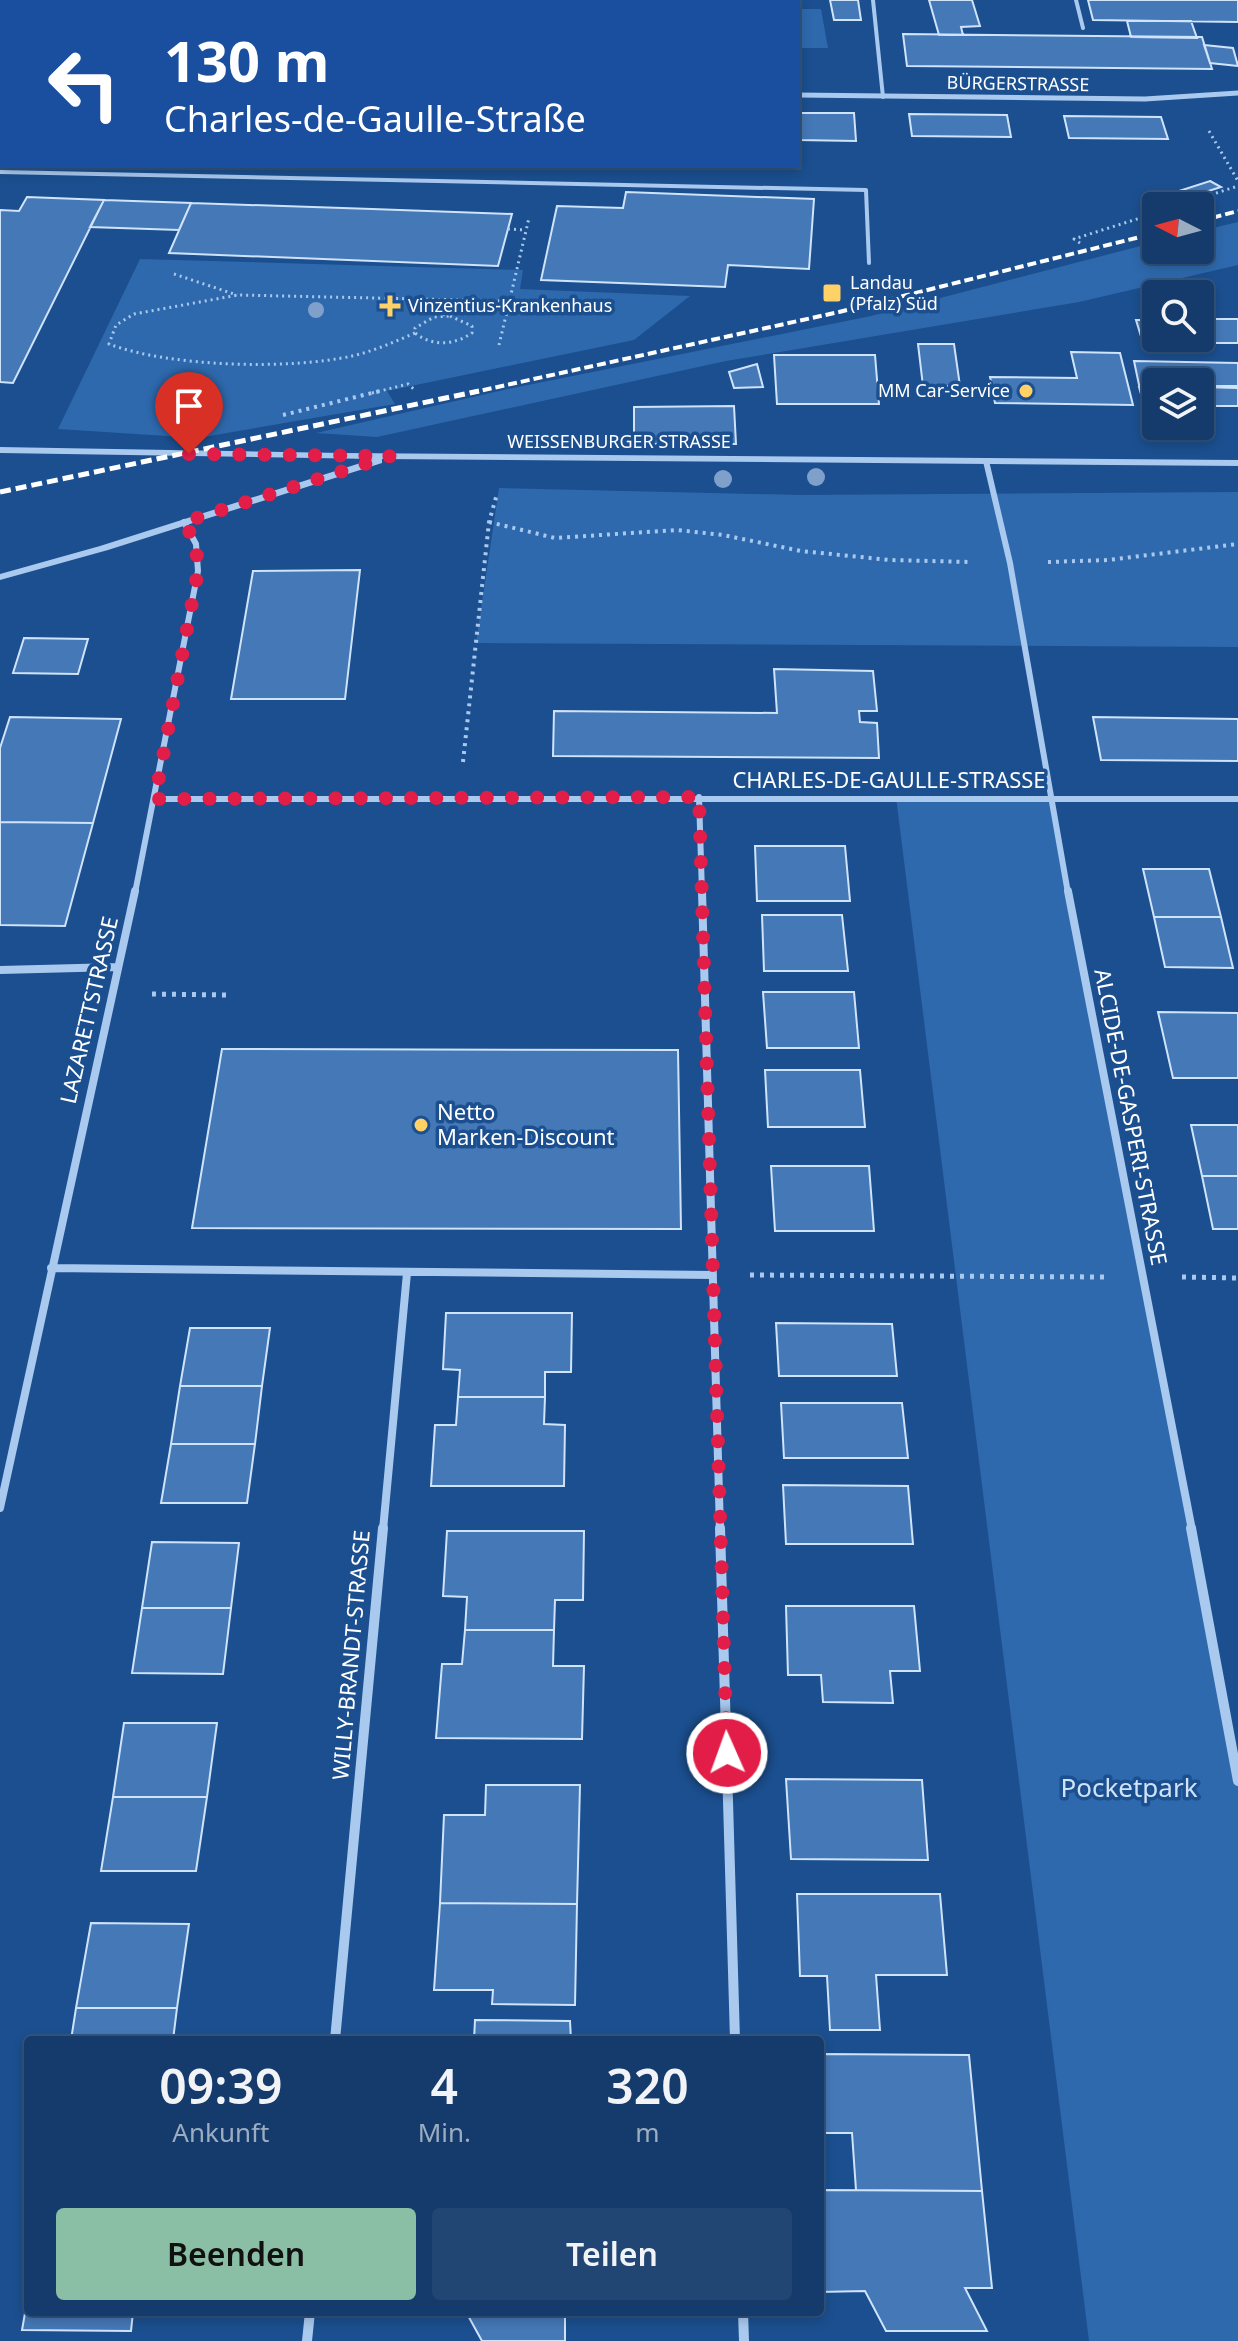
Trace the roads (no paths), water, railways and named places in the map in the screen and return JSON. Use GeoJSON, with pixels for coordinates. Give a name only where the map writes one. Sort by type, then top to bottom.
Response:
{"type":"FeatureCollection","features":[{"type":"Feature","properties":{"kind":"street","name":"BÜRGERSTRASSE"},"geometry":{"type":"LineString","coordinates":[[800,95],[1190,99],[1238,93]]}},
{"type":"Feature","properties":{"kind":"street","name":"WEISSENBURGER STRASSE"},"geometry":{"type":"LineString","coordinates":[[0,450],[1238,463]]}},
{"type":"Feature","properties":{"kind":"street"},"geometry":{"type":"LineString","coordinates":[[0,577],[390,456]]}},
{"type":"Feature","properties":{"kind":"street","name":"ALCIDE-DE-GASPERI-STRASSE"},"geometry":{"type":"LineString","coordinates":[[986,461],[1010,563],[1049,798],[1145,1277],[1238,1781]]}},
{"type":"Feature","properties":{"kind":"street","name":"LAZARETTSTRASSE"},"geometry":{"type":"LineString","coordinates":[[0,1508],[110,993],[155,799],[198,571],[196,544],[184,522]]}},
{"type":"Feature","properties":{"kind":"street"},"geometry":{"type":"LineString","coordinates":[[699,797],[735,2036]]}},
{"type":"Feature","properties":{"kind":"street","name":"CHARLES-DE-GAULLE-STRASSE"},"geometry":{"type":"LineString","coordinates":[[155,799],[1238,799]]}},
{"type":"Feature","properties":{"kind":"street"},"geometry":{"type":"LineString","coordinates":[[0,970],[117,967]]}},
{"type":"Feature","properties":{"kind":"street"},"geometry":{"type":"LineString","coordinates":[[51,1268],[713,1275]]}},
{"type":"Feature","properties":{"kind":"street","name":"WILLY-BRANDT-STRASSE"},"geometry":{"type":"LineString","coordinates":[[335,2036],[407,1273]]}},
{"type":"Feature","properties":{"kind":"street"},"geometry":{"type":"LineString","coordinates":[[307,2341],[310,2316]]}},
{"type":"Feature","properties":{"kind":"street"},"geometry":{"type":"LineString","coordinates":[[743,2316],[744,2341]]}},
{"type":"Feature","properties":{"kind":"lane"},"geometry":{"type":"LineString","coordinates":[[873,0],[883,97]]}},
{"type":"Feature","properties":{"kind":"lane"},"geometry":{"type":"LineString","coordinates":[[1076,0],[1083,28]]}},
{"type":"Feature","properties":{"kind":"lane"},"geometry":{"type":"LineString","coordinates":[[0,172],[866,190],[869,263]]}},
{"type":"Feature","properties":{"kind":"railway"},"geometry":{"type":"LineString","coordinates":[[1214,217],[1238,211]]}},
{"type":"Feature","properties":{"kind":"railway"},"geometry":{"type":"LineString","coordinates":[[470,393],[839,312],[1142,236]]}},
{"type":"Feature","properties":{"kind":"railway"},"geometry":{"type":"LineString","coordinates":[[0,492],[479,391]]}},
{"type":"Feature","properties":{"kind":"place","name":"Landau (Pfalz) Süd"},"geometry":{"type":"Point","coordinates":[832,293]}},
{"type":"Feature","properties":{"kind":"place","name":"Vinzentius-Krankenhaus"},"geometry":{"type":"Point","coordinates":[390,306]}},
{"type":"Feature","properties":{"kind":"place","name":"MM Car-Service"},"geometry":{"type":"Point","coordinates":[1026,391]}},
{"type":"Feature","properties":{"kind":"place","name":"Netto Marken-Discount"},"geometry":{"type":"Point","coordinates":[421,1125]}},
{"type":"Feature","properties":{"kind":"park label","name":"Pocketpark"},"geometry":{"type":"Point","coordinates":[1129,1788]}}]}
